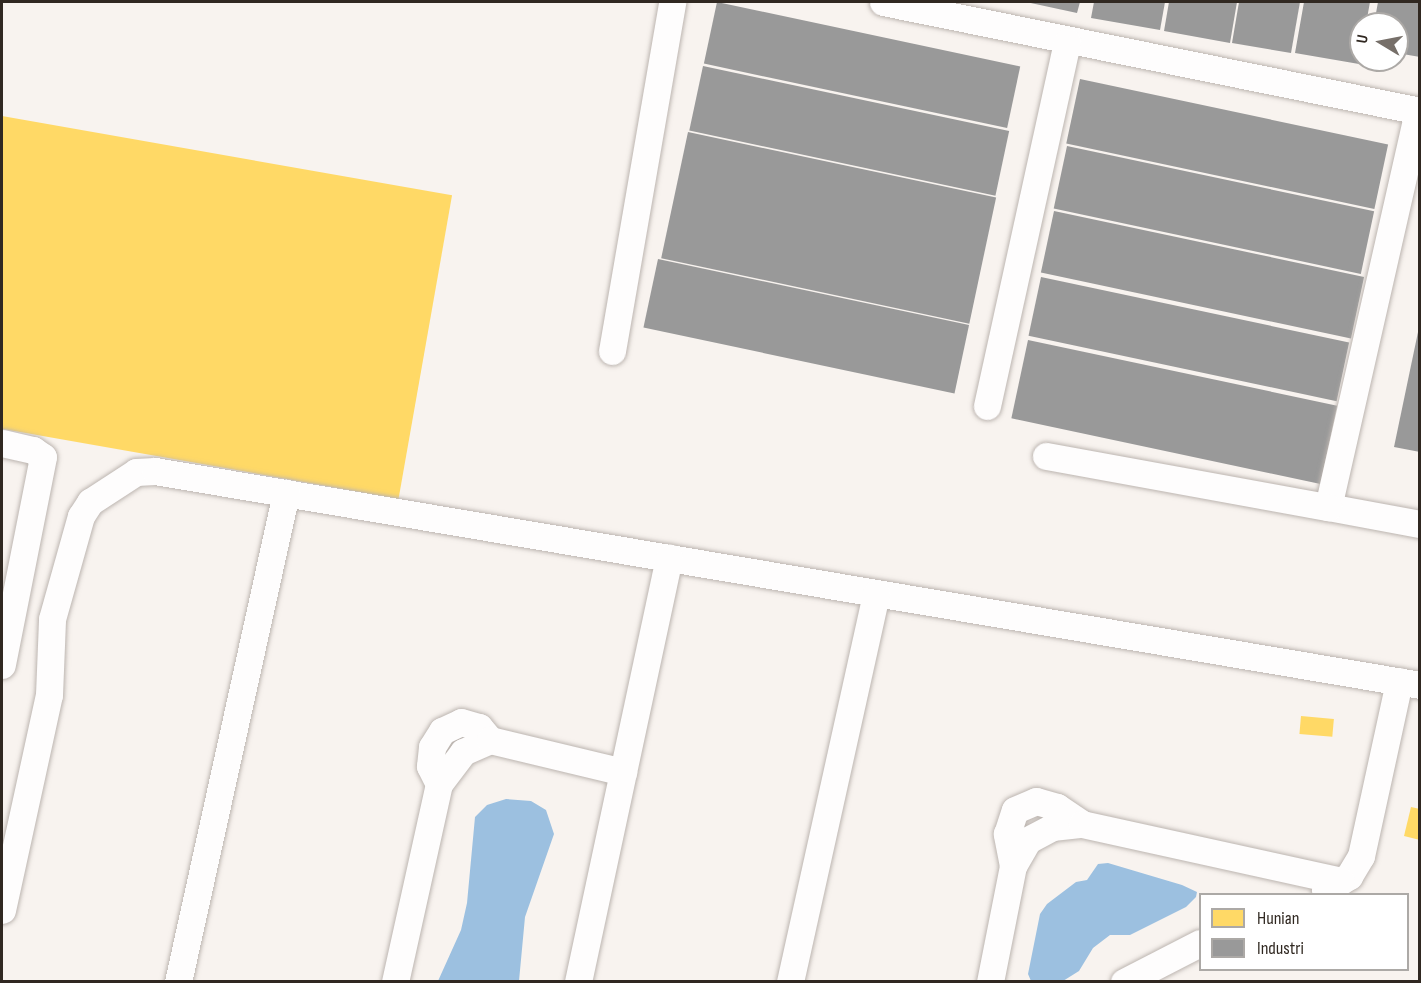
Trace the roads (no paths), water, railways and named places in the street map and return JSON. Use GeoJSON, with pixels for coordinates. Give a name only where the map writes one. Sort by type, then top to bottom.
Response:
{"type":"FeatureCollection","features":[{"type":"Feature","properties":{"kind":"street"},"geometry":{"type":"LineString","coordinates":[[612,351],[672,2]]}},
{"type":"Feature","properties":{"kind":"street"},"geometry":{"type":"LineString","coordinates":[[883,2],[1067,42],[1419,111],[1328,507]]}},
{"type":"Feature","properties":{"kind":"street"},"geometry":{"type":"LineString","coordinates":[[987,406],[1067,42]]}},
{"type":"Feature","properties":{"kind":"street"},"geometry":{"type":"LineString","coordinates":[[2,443],[33,450],[43,457],[2,665]]}},
{"type":"Feature","properties":{"kind":"street"},"geometry":{"type":"LineString","coordinates":[[1046,456],[1419,524]]}},
{"type":"Feature","properties":{"kind":"street"},"geometry":{"type":"LineString","coordinates":[[2,909],[50,695],[52,619],[81,516],[90,502],[136,472],[155,471],[1409,683],[1361,855],[1349,876],[1319,893]]}},
{"type":"Feature","properties":{"kind":"street"},"geometry":{"type":"LineString","coordinates":[[178,981],[286,493]]}},
{"type":"Feature","properties":{"kind":"street"},"geometry":{"type":"LineString","coordinates":[[578,981],[669,558]]}},
{"type":"Feature","properties":{"kind":"street"},"geometry":{"type":"LineString","coordinates":[[790,981],[876,593]]}},
{"type":"Feature","properties":{"kind":"street"},"geometry":{"type":"LineString","coordinates":[[395,981],[439,784],[430,766],[432,747],[442,731],[461,722],[479,727],[490,740],[623,772]]}},
{"type":"Feature","properties":{"kind":"street"},"geometry":{"type":"LineString","coordinates":[[990,981],[1013,866],[1007,834],[1015,810],[1036,801],[1057,807],[1082,825],[1341,881]]}},
{"type":"Feature","properties":{"kind":"street"},"geometry":{"type":"LineString","coordinates":[[1124,981],[1199,944]]}},
{"type":"Feature","properties":{"kind":"water"},"geometry":{"type":"Polygon","coordinates":[[[506,799],[531,801],[546,810],[554,834],[525,917],[519,981],[438,981],[461,930],[467,903],[475,817],[487,805],[506,799]]]}},
{"type":"Feature","properties":{"kind":"water"},"geometry":{"type":"Polygon","coordinates":[[[1108,863],[1182,885],[1197,892],[1196,897],[1186,907],[1130,935],[1110,935],[1093,948],[1079,971],[1063,981],[1031,981],[1028,974],[1040,914],[1047,904],[1076,882],[1087,880],[1098,864],[1108,863]]]}}]}
